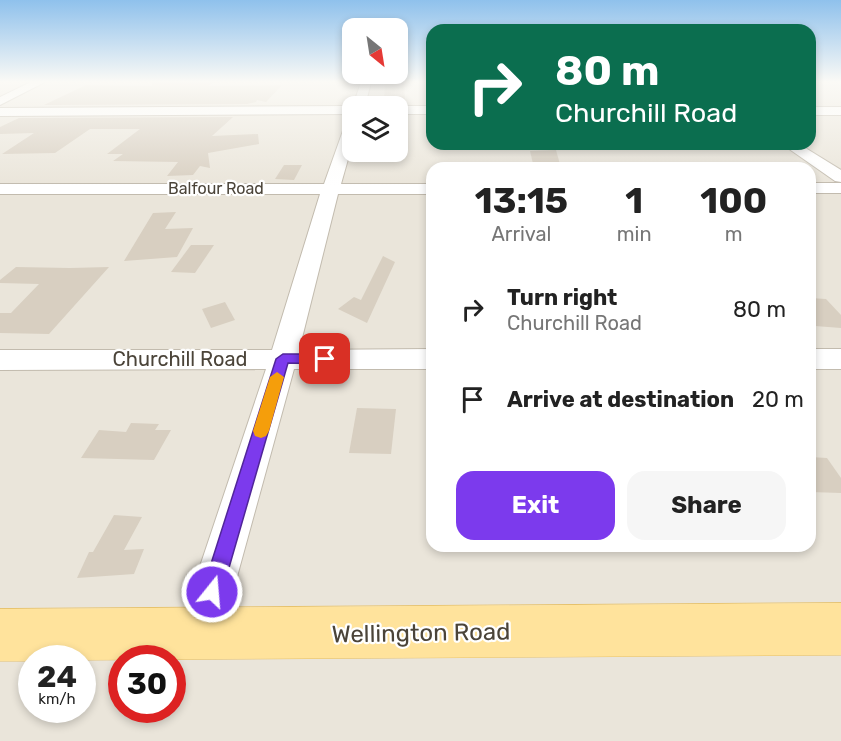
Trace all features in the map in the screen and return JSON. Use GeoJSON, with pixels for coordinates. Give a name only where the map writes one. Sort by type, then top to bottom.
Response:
{"type":"FeatureCollection","features":[{"type":"Feature","properties":{"kind":"main road","name":"Wellington Road"},"geometry":{"type":"LineString","coordinates":[[0,635],[841,629]]}},
{"type":"Feature","properties":{"kind":"street"},"geometry":{"type":"LineString","coordinates":[[798,150],[841,177]]}},
{"type":"Feature","properties":{"kind":"street"},"geometry":{"type":"LineString","coordinates":[[199,635],[342,155]]}},
{"type":"Feature","properties":{"kind":"street"},"geometry":{"type":"LineString","coordinates":[[816,188],[841,188]]}},
{"type":"Feature","properties":{"kind":"street","name":"Balfour Road"},"geometry":{"type":"LineString","coordinates":[[0,189],[426,189]]}},
{"type":"Feature","properties":{"kind":"street","name":"Churchill Road"},"geometry":{"type":"LineString","coordinates":[[0,360],[426,359]]}},
{"type":"Feature","properties":{"kind":"street"},"geometry":{"type":"LineString","coordinates":[[816,359],[841,359]]}},
{"type":"Feature","properties":{"kind":"shaded area"},"geometry":{"type":"Polygon","coordinates":[[[0,117],[342,117],[342,162],[408,162],[408,117],[426,117],[426,150],[816,150],[816,117],[841,117],[841,741],[0,741],[0,117]]]}},
{"type":"Feature","properties":{"kind":"building"},"geometry":{"type":"Polygon","coordinates":[[[233,117],[212,136],[258,134],[259,144],[208,153],[210,168],[200,166],[193,175],[167,176],[178,162],[113,161],[123,154],[107,154],[140,129],[90,129],[55,153],[2,154],[34,133],[0,134],[0,127],[19,118],[233,117]]]}},
{"type":"Feature","properties":{"kind":"building"},"geometry":{"type":"Polygon","coordinates":[[[556,150],[559,162],[533,162],[530,151],[556,150]]]}},
{"type":"Feature","properties":{"kind":"building"},"geometry":{"type":"Polygon","coordinates":[[[284,165],[302,165],[294,180],[275,179],[284,165]]]}},
{"type":"Feature","properties":{"kind":"building"},"geometry":{"type":"Polygon","coordinates":[[[176,212],[165,229],[193,228],[177,257],[124,261],[153,213],[176,212]]]}},
{"type":"Feature","properties":{"kind":"building"},"geometry":{"type":"Polygon","coordinates":[[[191,245],[214,245],[195,273],[171,272],[191,245]]]}},
{"type":"Feature","properties":{"kind":"building"},"geometry":{"type":"Polygon","coordinates":[[[383,256],[395,262],[367,323],[338,309],[354,297],[361,300],[383,256]]]}},
{"type":"Feature","properties":{"kind":"building"},"geometry":{"type":"Polygon","coordinates":[[[16,267],[109,267],[49,334],[0,333],[0,313],[11,313],[39,284],[0,283],[0,280],[16,267]]]}},
{"type":"Feature","properties":{"kind":"building"},"geometry":{"type":"Polygon","coordinates":[[[816,298],[826,299],[841,315],[841,328],[816,326],[816,298]]]}},
{"type":"Feature","properties":{"kind":"building"},"geometry":{"type":"Polygon","coordinates":[[[225,302],[235,320],[211,328],[202,309],[225,302]]]}},
{"type":"Feature","properties":{"kind":"building"},"geometry":{"type":"Polygon","coordinates":[[[357,408],[396,409],[391,454],[349,453],[357,408]]]}},
{"type":"Feature","properties":{"kind":"building"},"geometry":{"type":"Polygon","coordinates":[[[131,423],[159,424],[155,430],[171,430],[154,460],[81,458],[99,430],[126,432],[131,423]]]}},
{"type":"Feature","properties":{"kind":"building"},"geometry":{"type":"Polygon","coordinates":[[[816,457],[827,458],[841,478],[841,493],[816,492],[816,457]]]}},
{"type":"Feature","properties":{"kind":"building"},"geometry":{"type":"Polygon","coordinates":[[[114,515],[142,517],[124,550],[144,549],[134,574],[77,578],[89,552],[93,552],[114,515]]]}},
{"type":"Feature","properties":{"kind":"slow traffic"},"geometry":{"type":"LineString","coordinates":[[261,431],[277,377]]}},
{"type":"Feature","properties":{"kind":"route"},"geometry":{"type":"LineString","coordinates":[[212,592],[283,359],[325,359]]}}]}
